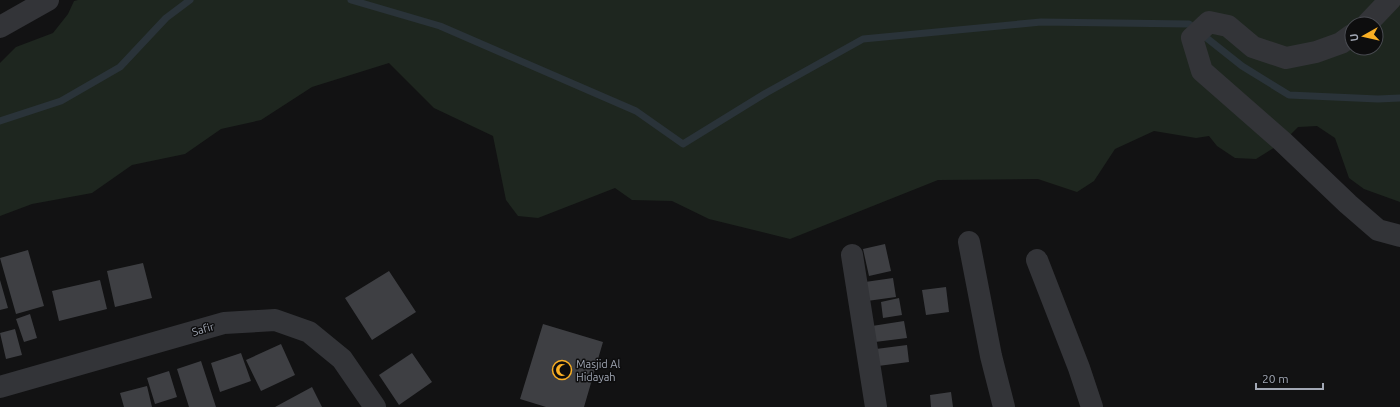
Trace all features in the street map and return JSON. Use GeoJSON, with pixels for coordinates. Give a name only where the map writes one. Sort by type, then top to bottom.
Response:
{"type":"FeatureCollection","features":[{"type":"Feature","properties":{"kind":"street"},"geometry":{"type":"LineString","coordinates":[[0,27],[48,0]]}},
{"type":"Feature","properties":{"kind":"street"},"geometry":{"type":"LineString","coordinates":[[1375,16],[1390,0]]}},
{"type":"Feature","properties":{"kind":"street"},"geometry":{"type":"LineString","coordinates":[[1344,41],[1316,52],[1286,58],[1253,47],[1228,26],[1209,22],[1192,38],[1202,71],[1283,142],[1348,204],[1378,230],[1400,236]]}},
{"type":"Feature","properties":{"kind":"street"},"geometry":{"type":"LineString","coordinates":[[969,242],[991,356],[1004,407]]}},
{"type":"Feature","properties":{"kind":"street"},"geometry":{"type":"LineString","coordinates":[[852,254],[876,407]]}},
{"type":"Feature","properties":{"kind":"street"},"geometry":{"type":"LineString","coordinates":[[1037,260],[1079,368],[1092,407]]}},
{"type":"Feature","properties":{"kind":"street","name":"Safir"},"geometry":{"type":"LineString","coordinates":[[0,386],[224,323],[275,320],[309,332],[342,359],[375,407]]}},
{"type":"Feature","properties":{"kind":"shaded area"},"geometry":{"type":"Polygon","coordinates":[[[78,0],[1400,0],[1400,202],[1364,189],[1349,178],[1335,138],[1317,126],[1298,127],[1283,142],[1256,159],[1235,158],[1217,146],[1209,136],[1196,138],[1154,131],[1115,149],[1094,181],[1077,192],[1038,179],[938,180],[790,239],[709,219],[672,201],[632,200],[615,188],[538,218],[518,216],[506,200],[493,136],[434,108],[389,63],[312,87],[261,120],[221,129],[185,154],[132,165],[92,193],[32,204],[0,216],[0,63],[16,47],[53,33],[68,14],[74,1],[78,0]]]}},
{"type":"Feature","properties":{"kind":"building"},"geometry":{"type":"Polygon","coordinates":[[[885,244],[891,271],[869,276],[863,249],[885,244]]]}},
{"type":"Feature","properties":{"kind":"building"},"geometry":{"type":"Polygon","coordinates":[[[28,250],[44,306],[16,314],[0,258],[28,250]]]}},
{"type":"Feature","properties":{"kind":"building"},"geometry":{"type":"Polygon","coordinates":[[[143,263],[152,298],[115,307],[107,271],[143,263]]]}},
{"type":"Feature","properties":{"kind":"building"},"geometry":{"type":"Polygon","coordinates":[[[389,271],[416,312],[372,340],[345,298],[389,271]]]}},
{"type":"Feature","properties":{"kind":"building"},"geometry":{"type":"Polygon","coordinates":[[[893,278],[896,297],[867,301],[865,282],[893,278]]]}},
{"type":"Feature","properties":{"kind":"building"},"geometry":{"type":"Polygon","coordinates":[[[0,280],[8,308],[0,310],[0,280]]]}},
{"type":"Feature","properties":{"kind":"building"},"geometry":{"type":"Polygon","coordinates":[[[100,280],[107,309],[59,321],[52,291],[100,280]]]}},
{"type":"Feature","properties":{"kind":"building"},"geometry":{"type":"Polygon","coordinates":[[[946,287],[949,312],[926,315],[922,290],[946,287]]]}},
{"type":"Feature","properties":{"kind":"building"},"geometry":{"type":"Polygon","coordinates":[[[899,298],[902,315],[883,318],[881,302],[899,298]]]}},
{"type":"Feature","properties":{"kind":"building"},"geometry":{"type":"Polygon","coordinates":[[[30,314],[37,338],[24,342],[16,319],[30,314]]]}},
{"type":"Feature","properties":{"kind":"building"},"geometry":{"type":"Polygon","coordinates":[[[904,321],[907,338],[875,342],[872,326],[904,321]]]}},
{"type":"Feature","properties":{"kind":"building","name":"Masjid Al Hidayah"},"geometry":{"type":"Polygon","coordinates":[[[543,324],[603,342],[584,407],[546,407],[520,399],[543,324]]]}},
{"type":"Feature","properties":{"kind":"building"},"geometry":{"type":"Polygon","coordinates":[[[15,329],[22,355],[6,359],[0,333],[15,329]]]}},
{"type":"Feature","properties":{"kind":"building"},"geometry":{"type":"Polygon","coordinates":[[[281,344],[295,375],[261,391],[246,360],[281,344]]]}},
{"type":"Feature","properties":{"kind":"building"},"geometry":{"type":"Polygon","coordinates":[[[907,345],[909,362],[878,366],[876,349],[907,345]]]}},
{"type":"Feature","properties":{"kind":"building"},"geometry":{"type":"Polygon","coordinates":[[[241,353],[251,381],[220,392],[211,363],[241,353]]]}},
{"type":"Feature","properties":{"kind":"building"},"geometry":{"type":"Polygon","coordinates":[[[412,353],[432,382],[399,405],[379,375],[412,353]]]}},
{"type":"Feature","properties":{"kind":"building"},"geometry":{"type":"Polygon","coordinates":[[[201,361],[216,407],[189,407],[177,369],[201,361]]]}},
{"type":"Feature","properties":{"kind":"building"},"geometry":{"type":"Polygon","coordinates":[[[169,371],[177,397],[155,404],[147,378],[169,371]]]}},
{"type":"Feature","properties":{"kind":"building"},"geometry":{"type":"Polygon","coordinates":[[[147,386],[152,407],[124,407],[120,393],[147,386]]]}},
{"type":"Feature","properties":{"kind":"building"},"geometry":{"type":"Polygon","coordinates":[[[312,387],[322,407],[275,407],[312,387]]]}},
{"type":"Feature","properties":{"kind":"building"},"geometry":{"type":"Polygon","coordinates":[[[951,392],[953,407],[931,407],[930,395],[951,392]]]}},
{"type":"Feature","properties":{"kind":"waterway"},"geometry":{"type":"LineString","coordinates":[[0,121],[61,101],[120,67],[166,18],[190,0]]}},
{"type":"Feature","properties":{"kind":"waterway"},"geometry":{"type":"LineString","coordinates":[[351,0],[440,26],[636,111],[683,144],[766,93],[863,39],[1041,22],[1189,24],[1242,66],[1289,95],[1378,99],[1400,98]]}},
{"type":"Feature","properties":{"kind":"place","name":"Masjid Al Hidayah"},"geometry":{"type":"Point","coordinates":[562,370]}}]}
